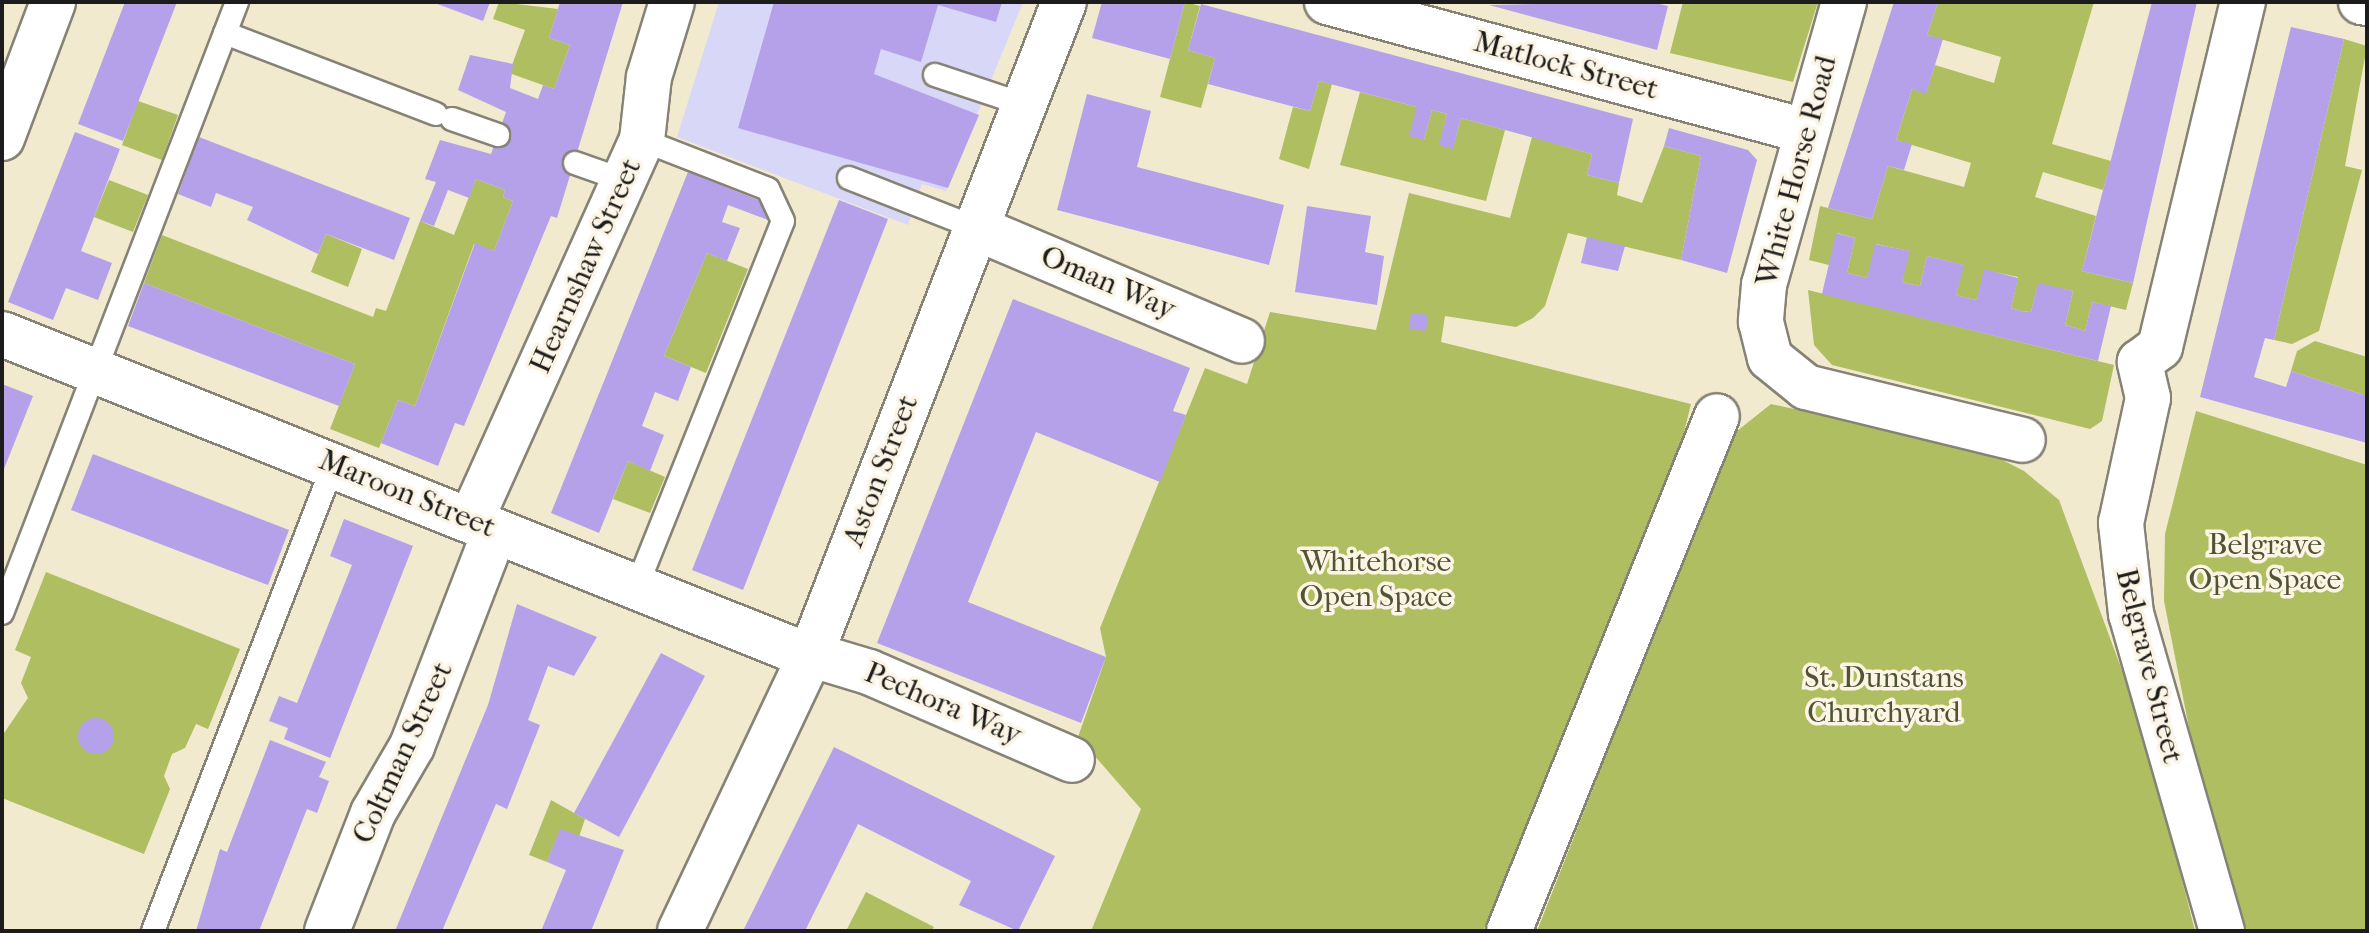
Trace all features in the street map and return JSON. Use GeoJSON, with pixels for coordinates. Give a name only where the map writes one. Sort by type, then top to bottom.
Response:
{"type":"FeatureCollection","features":[{"type":"Feature","properties":{"kind":"street"},"geometry":{"type":"LineString","coordinates":[[2,138],[53,2]]}},
{"type":"Feature","properties":{"kind":"street","name":"Hearnshaw Street"},"geometry":{"type":"LineString","coordinates":[[483,525],[642,140],[649,77],[672,2]]}},
{"type":"Feature","properties":{"kind":"street","name":"Aston Street"},"geometry":{"type":"LineString","coordinates":[[680,931],[811,654],[974,227],[1028,106],[1064,2]]}},
{"type":"Feature","properties":{"kind":"street","name":"Matlock Street"},"geometry":{"type":"LineString","coordinates":[[1327,2],[1447,18],[1805,131]]}},
{"type":"Feature","properties":{"kind":"street","name":"White Horse Road"},"geometry":{"type":"LineString","coordinates":[[1844,2],[1805,131],[1761,305],[1775,366],[1806,387],[2023,440]]}},
{"type":"Feature","properties":{"kind":"street","name":"Belgrave Street"},"geometry":{"type":"LineString","coordinates":[[2222,931],[2124,582],[2121,523],[2148,398],[2140,362],[2160,347],[2243,2]]}},
{"type":"Feature","properties":{"kind":"street"},"geometry":{"type":"LineString","coordinates":[[2361,2],[2367,3]]}},
{"type":"Feature","properties":{"kind":"street","name":"Oman Way"},"geometry":{"type":"LineString","coordinates":[[974,227],[1242,341]]}},
{"type":"Feature","properties":{"kind":"street","name":"Maroon Street"},"geometry":{"type":"LineString","coordinates":[[2,334],[811,654]]}},
{"type":"Feature","properties":{"kind":"street"},"geometry":{"type":"LineString","coordinates":[[1509,931],[1717,416]]}},
{"type":"Feature","properties":{"kind":"street","name":"Coltman Street"},"geometry":{"type":"LineString","coordinates":[[327,931],[373,813],[412,746],[483,525]]}},
{"type":"Feature","properties":{"kind":"street","name":"Pechora Way"},"geometry":{"type":"LineString","coordinates":[[811,654],[1072,760]]}},
{"type":"Feature","properties":{"kind":"lane"},"geometry":{"type":"LineString","coordinates":[[2,613],[237,2]]}},
{"type":"Feature","properties":{"kind":"lane"},"geometry":{"type":"LineString","coordinates":[[225,33],[498,135]]}},
{"type":"Feature","properties":{"kind":"lane"},"geometry":{"type":"LineString","coordinates":[[935,75],[1028,106]]}},
{"type":"Feature","properties":{"kind":"lane"},"geometry":{"type":"LineString","coordinates":[[637,586],[783,221],[768,189],[642,140]]}},
{"type":"Feature","properties":{"kind":"lane"},"geometry":{"type":"LineString","coordinates":[[575,163],[626,181]]}},
{"type":"Feature","properties":{"kind":"lane"},"geometry":{"type":"LineString","coordinates":[[849,178],[974,227]]}},
{"type":"Feature","properties":{"kind":"lane"},"geometry":{"type":"LineString","coordinates":[[153,931],[334,463]]}},
{"type":"Feature","properties":{"kind":"shaded area"},"geometry":{"type":"Polygon","coordinates":[[[719,2],[1023,2],[946,191],[922,184],[908,225],[677,137],[719,2]]]}},
{"type":"Feature","properties":{"kind":"green space"},"geometry":{"type":"Polygon","coordinates":[[[499,2],[558,9],[549,38],[570,45],[554,89],[509,73],[525,30],[493,19],[499,2]]]}},
{"type":"Feature","properties":{"kind":"green space"},"geometry":{"type":"Polygon","coordinates":[[[1185,2],[1200,6],[1188,50],[1215,58],[1201,108],[1160,97],[1185,2]]]}},
{"type":"Feature","properties":{"kind":"green space"},"geometry":{"type":"Polygon","coordinates":[[[1683,2],[1818,2],[1793,82],[1670,53],[1683,2]]]}},
{"type":"Feature","properties":{"kind":"green space"},"geometry":{"type":"Polygon","coordinates":[[[1938,2],[2094,2],[2052,144],[2111,161],[2103,190],[2043,172],[2035,197],[2096,216],[2082,271],[2133,283],[2126,310],[2092,302],[2085,331],[2065,325],[2073,291],[2038,284],[2031,312],[2021,311],[2011,308],[2018,277],[1985,270],[1977,300],[1967,298],[1956,295],[1963,265],[1927,256],[1920,286],[1910,284],[1902,282],[1909,251],[1876,244],[1867,278],[1847,273],[1855,238],[1837,233],[1829,265],[1809,260],[1820,206],[1872,219],[1888,166],[1964,187],[1971,163],[1896,140],[1912,89],[1926,93],[1935,65],[1994,83],[2001,57],[1927,35],[1938,2]]]}},
{"type":"Feature","properties":{"kind":"green space"},"geometry":{"type":"Polygon","coordinates":[[[2344,39],[2367,46],[2345,166],[2362,170],[2319,331],[2292,344],[2274,340],[2344,39]]]}},
{"type":"Feature","properties":{"kind":"green space"},"geometry":{"type":"Polygon","coordinates":[[[1319,81],[1332,84],[1309,169],[1279,159],[1293,107],[1310,111],[1319,81]]]}},
{"type":"Feature","properties":{"kind":"green space"},"geometry":{"type":"Polygon","coordinates":[[[1360,92],[1417,107],[1424,140],[1432,110],[1447,114],[1440,145],[1453,148],[1461,118],[1505,130],[1486,201],[1340,165],[1360,92]]]}},
{"type":"Feature","properties":{"kind":"green space"},"geometry":{"type":"Polygon","coordinates":[[[138,101],[178,115],[162,160],[122,145],[138,101]]]}},
{"type":"Feature","properties":{"kind":"green space","name":"Whitehorse Open Space"},"geometry":{"type":"Polygon","coordinates":[[[1532,137],[1592,154],[1587,175],[1619,183],[1617,195],[1642,203],[1664,146],[1701,156],[1681,260],[1568,233],[1545,306],[1533,318],[1516,327],[1445,316],[1441,342],[1691,404],[1676,465],[1483,931],[1091,931],[1141,809],[1078,737],[1106,657],[1100,628],[1205,368],[1247,384],[1270,312],[1376,330],[1409,193],[1510,218],[1532,137]]]}},
{"type":"Feature","properties":{"kind":"green space"},"geometry":{"type":"Polygon","coordinates":[[[476,179],[505,190],[503,197],[513,201],[494,251],[474,244],[415,406],[398,400],[379,448],[330,429],[355,364],[144,283],[162,235],[373,317],[376,308],[386,311],[420,221],[454,235],[476,179]]]}},
{"type":"Feature","properties":{"kind":"green space"},"geometry":{"type":"Polygon","coordinates":[[[109,180],[148,195],[133,232],[94,217],[109,180]]]}},
{"type":"Feature","properties":{"kind":"green space"},"geometry":{"type":"Polygon","coordinates":[[[326,234],[362,249],[348,287],[311,272],[326,234]]]}},
{"type":"Feature","properties":{"kind":"green space"},"geometry":{"type":"Polygon","coordinates":[[[707,253],[748,269],[706,373],[664,356],[707,253]]]}},
{"type":"Feature","properties":{"kind":"green space"},"geometry":{"type":"Polygon","coordinates":[[[1808,290],[2114,365],[2102,421],[2090,429],[1832,365],[1814,345],[1808,290]]]}},
{"type":"Feature","properties":{"kind":"green space"},"geometry":{"type":"Polygon","coordinates":[[[2315,341],[2367,357],[2367,396],[2291,371],[2297,351],[2315,341]]]}},
{"type":"Feature","properties":{"kind":"green space","name":"St. Dunstans Churchyard"},"geometry":{"type":"Polygon","coordinates":[[[1771,404],[1981,449],[2024,471],[2059,500],[2144,730],[2195,931],[1537,931],[1732,435],[1771,404]]]}},
{"type":"Feature","properties":{"kind":"green space","name":"Belgrave Open Space"},"geometry":{"type":"Polygon","coordinates":[[[2196,411],[2367,465],[2367,931],[2247,931],[2194,753],[2164,601],[2165,534],[2196,411]]]}},
{"type":"Feature","properties":{"kind":"green space"},"geometry":{"type":"Polygon","coordinates":[[[628,461],[665,477],[650,513],[613,499],[628,461]]]}},
{"type":"Feature","properties":{"kind":"green space"},"geometry":{"type":"Polygon","coordinates":[[[46,572],[240,649],[208,729],[196,724],[185,748],[172,754],[164,776],[170,789],[144,854],[2,798],[2,736],[28,698],[21,683],[31,657],[15,650],[46,572]]]}},
{"type":"Feature","properties":{"kind":"green space"},"geometry":{"type":"Polygon","coordinates":[[[551,800],[585,819],[579,837],[560,830],[547,862],[529,855],[551,800]]]}},
{"type":"Feature","properties":{"kind":"green space"},"geometry":{"type":"Polygon","coordinates":[[[866,892],[934,927],[931,931],[846,931],[866,892]]]}},
{"type":"Feature","properties":{"kind":"building"},"geometry":{"type":"Polygon","coordinates":[[[125,2],[177,2],[123,141],[78,124],[125,2]]]}},
{"type":"Feature","properties":{"kind":"building"},"geometry":{"type":"Polygon","coordinates":[[[432,2],[490,2],[483,21],[432,2]]]}},
{"type":"Feature","properties":{"kind":"building"},"geometry":{"type":"Polygon","coordinates":[[[560,2],[623,2],[557,218],[551,216],[464,426],[455,423],[438,466],[381,443],[398,400],[415,406],[475,243],[494,251],[513,201],[503,197],[505,190],[476,179],[469,198],[448,190],[434,226],[420,221],[436,182],[425,179],[440,140],[491,154],[506,112],[458,90],[470,55],[513,64],[510,88],[538,99],[543,85],[554,89],[570,45],[549,38],[560,2]]]}},
{"type":"Feature","properties":{"kind":"building"},"geometry":{"type":"Polygon","coordinates":[[[774,2],[1002,2],[996,22],[938,5],[921,62],[881,49],[874,74],[979,115],[948,188],[738,128],[774,2]]]}},
{"type":"Feature","properties":{"kind":"building"},"geometry":{"type":"Polygon","coordinates":[[[1102,2],[1185,2],[1170,59],[1092,38],[1102,2]]]}},
{"type":"Feature","properties":{"kind":"building"},"geometry":{"type":"Polygon","coordinates":[[[1651,2],[1668,6],[1657,50],[1489,5],[1651,2]]]}},
{"type":"Feature","properties":{"kind":"building"},"geometry":{"type":"Polygon","coordinates":[[[1894,2],[1938,2],[1927,35],[1943,39],[1926,94],[1912,89],[1896,140],[1912,144],[1904,170],[1888,166],[1872,219],[1828,208],[1894,2]]]}},
{"type":"Feature","properties":{"kind":"building"},"geometry":{"type":"Polygon","coordinates":[[[2152,2],[2197,2],[2133,283],[2082,271],[2152,2]]]}},
{"type":"Feature","properties":{"kind":"building"},"geometry":{"type":"Polygon","coordinates":[[[1201,4],[1633,119],[1619,183],[1587,175],[1592,154],[1461,118],[1453,149],[1439,145],[1447,114],[1432,110],[1424,140],[1409,136],[1417,107],[1319,81],[1310,111],[1208,84],[1215,58],[1188,50],[1201,4]]]}},
{"type":"Feature","properties":{"kind":"building"},"geometry":{"type":"Polygon","coordinates":[[[2291,27],[2344,39],[2274,340],[2265,338],[2254,377],[2286,387],[2291,371],[2367,396],[2367,443],[2200,397],[2291,27]]]}},
{"type":"Feature","properties":{"kind":"building"},"geometry":{"type":"Polygon","coordinates":[[[1087,94],[1151,111],[1137,167],[1284,205],[1269,265],[1057,210],[1087,94]]]}},
{"type":"Feature","properties":{"kind":"building"},"geometry":{"type":"Polygon","coordinates":[[[1669,128],[1748,150],[1757,160],[1727,273],[1681,260],[1701,156],[1664,146],[1669,128]]]}},
{"type":"Feature","properties":{"kind":"building"},"geometry":{"type":"Polygon","coordinates":[[[75,132],[120,149],[81,251],[112,263],[98,300],[66,288],[53,320],[8,302],[75,132]]]}},
{"type":"Feature","properties":{"kind":"building"},"geometry":{"type":"Polygon","coordinates":[[[199,137],[410,218],[394,260],[326,234],[318,254],[247,220],[253,207],[216,193],[211,207],[178,194],[199,137]]]}},
{"type":"Feature","properties":{"kind":"building"},"geometry":{"type":"Polygon","coordinates":[[[688,172],[763,202],[770,215],[768,220],[728,205],[722,222],[740,228],[727,261],[707,253],[664,356],[691,367],[678,401],[655,392],[642,426],[664,435],[650,471],[628,461],[599,533],[551,513],[688,172]]]}},
{"type":"Feature","properties":{"kind":"building"},"geometry":{"type":"Polygon","coordinates":[[[839,200],[888,219],[743,590],[692,570],[839,200]]]}},
{"type":"Feature","properties":{"kind":"building"},"geometry":{"type":"Polygon","coordinates":[[[1307,206],[1371,216],[1365,252],[1384,256],[1377,305],[1295,292],[1307,206]]]}},
{"type":"Feature","properties":{"kind":"building"},"geometry":{"type":"Polygon","coordinates":[[[1836,233],[1855,238],[1847,273],[1867,278],[1875,244],[1910,251],[1902,282],[1910,284],[1920,286],[1927,256],[1964,265],[1956,295],[1967,298],[1977,300],[1984,269],[2018,278],[2011,308],[2021,311],[2031,312],[2038,283],[2073,291],[2065,325],[2085,331],[2092,302],[2111,306],[2098,361],[1822,294],[1836,233]]]}},
{"type":"Feature","properties":{"kind":"building"},"geometry":{"type":"Polygon","coordinates":[[[1587,237],[1625,246],[1618,271],[1581,263],[1587,237]]]}},
{"type":"Feature","properties":{"kind":"building"},"geometry":{"type":"Polygon","coordinates":[[[144,283],[355,364],[339,406],[128,326],[144,283]]]}},
{"type":"Feature","properties":{"kind":"building"},"geometry":{"type":"Polygon","coordinates":[[[1013,299],[1190,368],[1173,411],[1186,415],[1160,482],[1036,432],[968,602],[1106,657],[1081,723],[877,643],[1013,299]]]}},
{"type":"Feature","properties":{"kind":"building"},"geometry":{"type":"Polygon","coordinates":[[[1411,313],[1428,315],[1426,331],[1409,329],[1411,313]]]}},
{"type":"Feature","properties":{"kind":"building"},"geometry":{"type":"Polygon","coordinates":[[[2,384],[33,396],[2,474],[2,384]]]}},
{"type":"Feature","properties":{"kind":"building"},"geometry":{"type":"Polygon","coordinates":[[[93,454],[289,530],[268,585],[71,510],[93,454]]]}},
{"type":"Feature","properties":{"kind":"building"},"geometry":{"type":"Polygon","coordinates":[[[344,519],[413,546],[330,758],[284,739],[288,728],[269,721],[279,696],[297,703],[352,565],[330,556],[344,519]]]}},
{"type":"Feature","properties":{"kind":"building"},"geometry":{"type":"Polygon","coordinates":[[[517,604],[597,637],[574,676],[548,666],[528,720],[540,725],[507,809],[496,804],[442,931],[395,931],[488,705],[517,604]]]}},
{"type":"Feature","properties":{"kind":"building"},"geometry":{"type":"Polygon","coordinates":[[[661,653],[705,676],[619,837],[574,813],[661,653]]]}},
{"type":"Feature","properties":{"kind":"building"},"geometry":{"type":"Polygon","coordinates":[[[96,718],[109,723],[114,736],[109,749],[96,754],[83,749],[78,736],[83,723],[96,718]]]}},
{"type":"Feature","properties":{"kind":"building"},"geometry":{"type":"Polygon","coordinates":[[[270,740],[326,762],[319,777],[329,781],[317,813],[307,809],[259,931],[196,931],[220,849],[227,852],[270,740]]]}},
{"type":"Feature","properties":{"kind":"building"},"geometry":{"type":"Polygon","coordinates":[[[834,747],[1055,856],[1018,931],[959,905],[971,881],[858,824],[805,931],[743,931],[834,747]]]}},
{"type":"Feature","properties":{"kind":"building"},"geometry":{"type":"Polygon","coordinates":[[[560,829],[624,850],[591,931],[541,931],[566,870],[547,862],[560,829]]]}}]}
